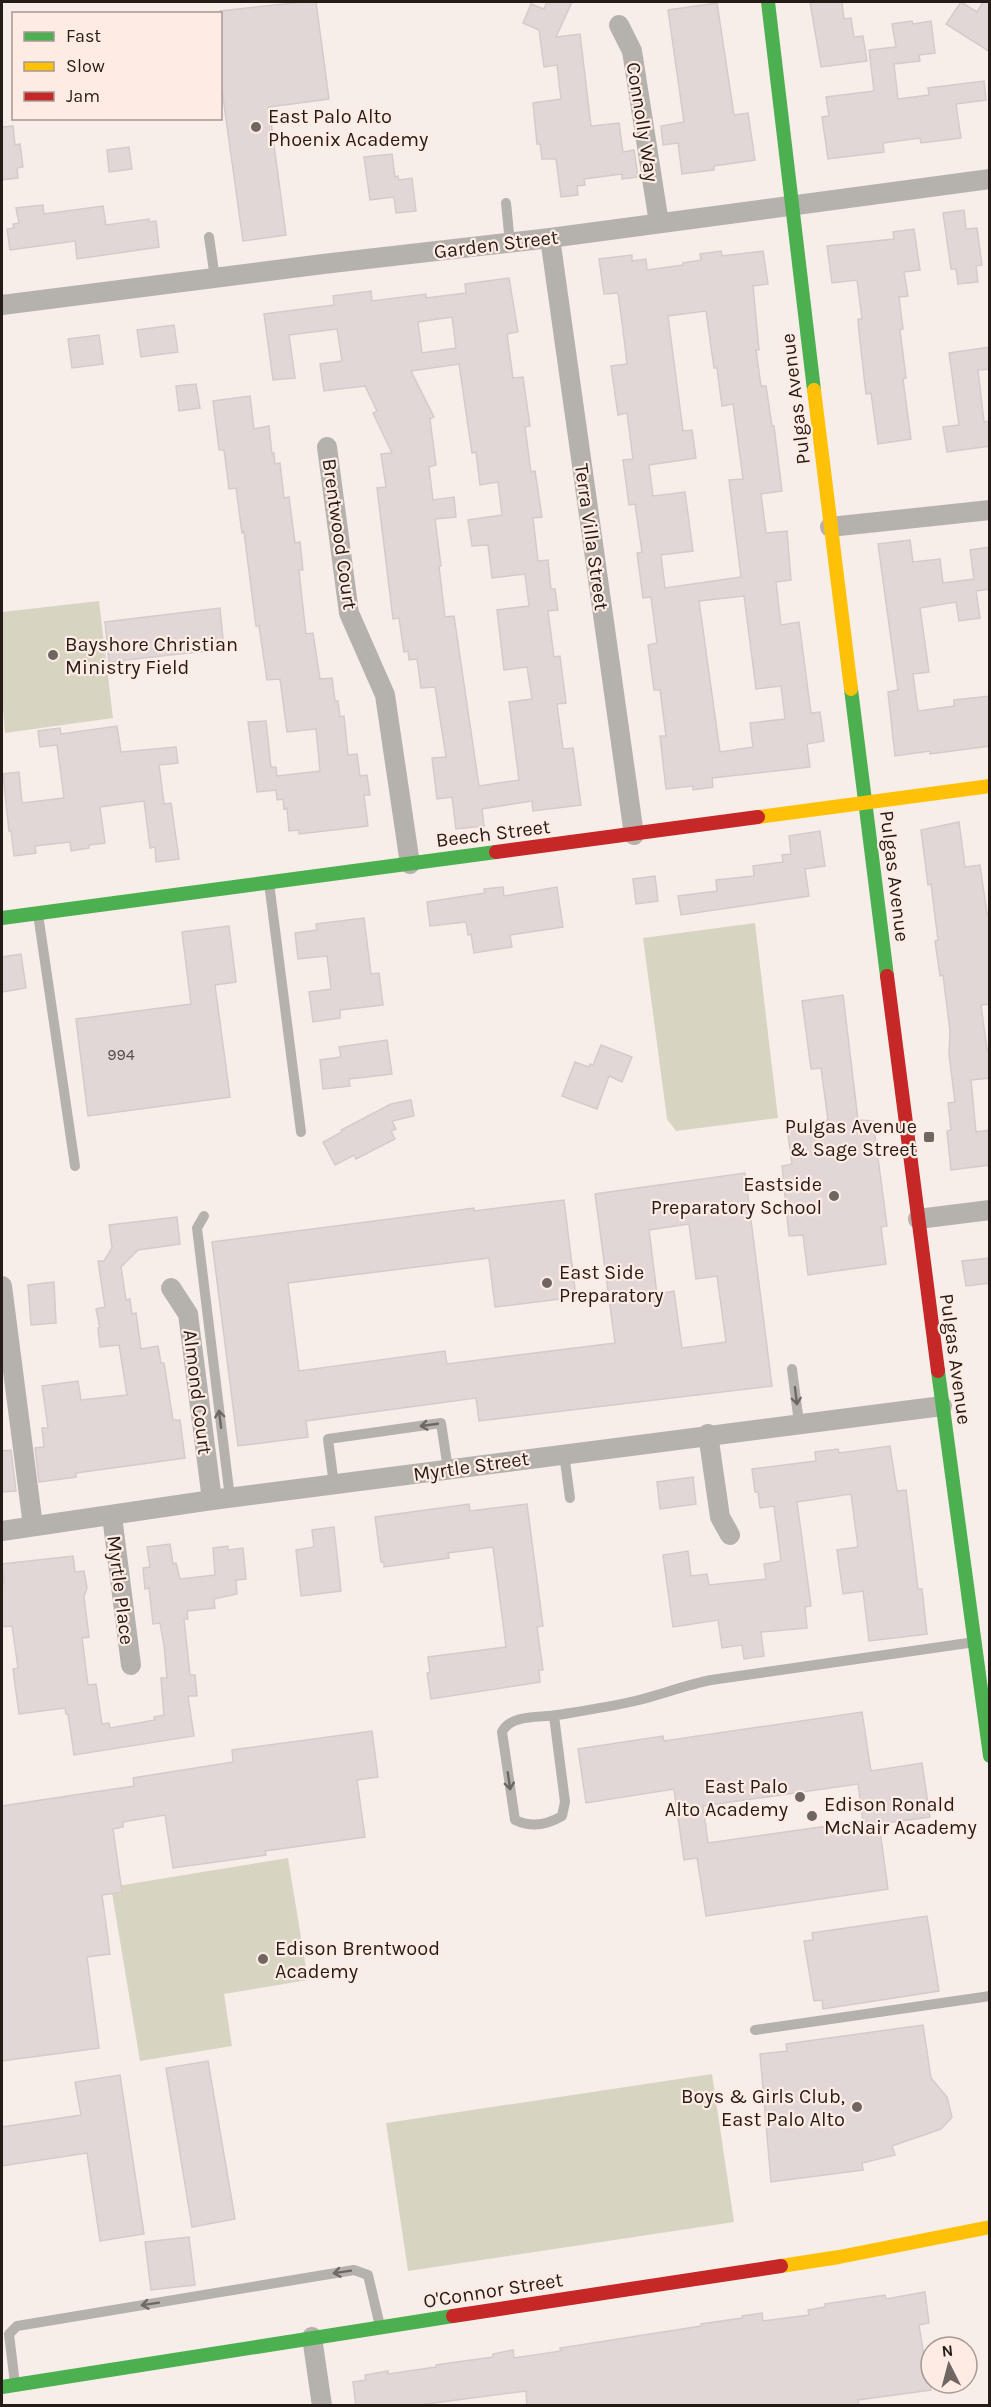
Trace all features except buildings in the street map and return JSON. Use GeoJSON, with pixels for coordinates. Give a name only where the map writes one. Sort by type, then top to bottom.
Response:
{"type":"FeatureCollection","features":[{"type":"Feature","properties":{"kind":"street","name":"Pulgas Avenue"},"geometry":{"type":"LineString","coordinates":[[768,2],[830,527],[942,1406],[990,1756]]}},
{"type":"Feature","properties":{"kind":"street","name":"Connolly Way"},"geometry":{"type":"LineString","coordinates":[[619,25],[632,51],[658,223]]}},
{"type":"Feature","properties":{"kind":"street","name":"Garden Street"},"geometry":{"type":"LineString","coordinates":[[2,305],[550,238],[990,179]]}},
{"type":"Feature","properties":{"kind":"street","name":"Terra Villa Street"},"geometry":{"type":"LineString","coordinates":[[550,238],[634,835]]}},
{"type":"Feature","properties":{"kind":"street","name":"Brentwood Court"},"geometry":{"type":"LineString","coordinates":[[327,447],[349,613],[385,694],[410,864]]}},
{"type":"Feature","properties":{"kind":"street"},"geometry":{"type":"LineString","coordinates":[[830,527],[990,510]]}},
{"type":"Feature","properties":{"kind":"street","name":"Beech Street"},"geometry":{"type":"LineString","coordinates":[[2,918],[990,786]]}},
{"type":"Feature","properties":{"kind":"street"},"geometry":{"type":"LineString","coordinates":[[918,1219],[990,1210]]}},
{"type":"Feature","properties":{"kind":"street"},"geometry":{"type":"LineString","coordinates":[[2,1286],[33,1526]]}},
{"type":"Feature","properties":{"kind":"street","name":"Almond Court"},"geometry":{"type":"LineString","coordinates":[[171,1288],[188,1314],[221,1499]]}},
{"type":"Feature","properties":{"kind":"street","name":"Myrtle Street"},"geometry":{"type":"LineString","coordinates":[[2,1531],[221,1499],[708,1434],[942,1406]]}},
{"type":"Feature","properties":{"kind":"street"},"geometry":{"type":"LineString","coordinates":[[708,1434],[720,1517],[730,1535]]}},
{"type":"Feature","properties":{"kind":"street","name":"Myrtle Place"},"geometry":{"type":"LineString","coordinates":[[112,1516],[131,1665]]}},
{"type":"Feature","properties":{"kind":"street","name":"O'Connor Street"},"geometry":{"type":"LineString","coordinates":[[8,2386],[380,2326],[839,2257],[990,2227]]}},
{"type":"Feature","properties":{"kind":"street"},"geometry":{"type":"LineString","coordinates":[[312,2337],[322,2406]]}},
{"type":"Feature","properties":{"kind":"lane"},"geometry":{"type":"LineString","coordinates":[[506,203],[510,243]]}},
{"type":"Feature","properties":{"kind":"lane"},"geometry":{"type":"LineString","coordinates":[[209,237],[215,278]]}},
{"type":"Feature","properties":{"kind":"lane"},"geometry":{"type":"LineString","coordinates":[[269,883],[301,1132]]}},
{"type":"Feature","properties":{"kind":"lane"},"geometry":{"type":"LineString","coordinates":[[38,914],[75,1166]]}},
{"type":"Feature","properties":{"kind":"lane"},"geometry":{"type":"LineString","coordinates":[[204,1216],[198,1228],[221,1499]]}},
{"type":"Feature","properties":{"kind":"lane"},"geometry":{"type":"LineString","coordinates":[[792,1369],[799,1423]]}},
{"type":"Feature","properties":{"kind":"lane"},"geometry":{"type":"LineString","coordinates":[[334,1485],[328,1439],[441,1423],[448,1469]]}},
{"type":"Feature","properties":{"kind":"lane"},"geometry":{"type":"LineString","coordinates":[[564,1454],[570,1498]]}},
{"type":"Feature","properties":{"kind":"lane"},"geometry":{"type":"LineString","coordinates":[[554,1716],[566,1802],[562,1816],[552,1822],[525,1825],[515,1820],[502,1732],[506,1724],[512,1721],[554,1716],[635,1701],[711,1680],[976,1642]]}},
{"type":"Feature","properties":{"kind":"lane"},"geometry":{"type":"LineString","coordinates":[[755,2030],[990,1996]]}},
{"type":"Feature","properties":{"kind":"lane"},"geometry":{"type":"LineString","coordinates":[[8,2386],[9,2334],[17,2326],[354,2270],[368,2275],[380,2326]]}},
{"type":"Feature","properties":{"kind":"shaded area","name":"Bayshore Christian Ministry Field"},"geometry":{"type":"Polygon","coordinates":[[[99,601],[113,718],[5,733],[2,697],[2,612],[99,601]]]}},
{"type":"Feature","properties":{"kind":"shaded area"},"geometry":{"type":"Polygon","coordinates":[[[755,923],[778,1118],[676,1131],[667,1119],[643,938],[755,923]]]}},
{"type":"Feature","properties":{"kind":"shaded area"},"geometry":{"type":"Polygon","coordinates":[[[288,1858],[308,1980],[224,1994],[232,2046],[140,2061],[111,1887],[288,1858]]]}},
{"type":"Feature","properties":{"kind":"shaded area"},"geometry":{"type":"Polygon","coordinates":[[[712,2074],[734,2222],[408,2271],[386,2123],[712,2074]]]}},
{"type":"Feature","properties":{"kind":"traffic: fast"},"geometry":{"type":"LineString","coordinates":[[768,2],[814,390]]}},
{"type":"Feature","properties":{"kind":"traffic: fast"},"geometry":{"type":"LineString","coordinates":[[851,689],[887,976]]}},
{"type":"Feature","properties":{"kind":"traffic: fast"},"geometry":{"type":"LineString","coordinates":[[2,918],[496,852]]}},
{"type":"Feature","properties":{"kind":"traffic: fast"},"geometry":{"type":"LineString","coordinates":[[938,1371],[990,1756]]}},
{"type":"Feature","properties":{"kind":"traffic: fast"},"geometry":{"type":"LineString","coordinates":[[2,2387],[453,2316]]}},
{"type":"Feature","properties":{"kind":"traffic: slow"},"geometry":{"type":"LineString","coordinates":[[814,390],[851,689]]}},
{"type":"Feature","properties":{"kind":"traffic: slow"},"geometry":{"type":"LineString","coordinates":[[758,817],[990,786]]}},
{"type":"Feature","properties":{"kind":"traffic: slow"},"geometry":{"type":"LineString","coordinates":[[781,2266],[990,2227]]}},
{"type":"Feature","properties":{"kind":"traffic: jam"},"geometry":{"type":"LineString","coordinates":[[496,852],[758,817]]}},
{"type":"Feature","properties":{"kind":"traffic: jam"},"geometry":{"type":"LineString","coordinates":[[887,976],[938,1371]]}},
{"type":"Feature","properties":{"kind":"traffic: jam"},"geometry":{"type":"LineString","coordinates":[[453,2316],[781,2266]]}},
{"type":"Feature","properties":{"kind":"place","name":"East Palo Alto Phoenix Academy"},"geometry":{"type":"Point","coordinates":[256,127]}},
{"type":"Feature","properties":{"kind":"place","name":"Bayshore Christian Ministry Field"},"geometry":{"type":"Point","coordinates":[53,655]}},
{"type":"Feature","properties":{"kind":"place","name":"Pulgas Avenue & Sage Street"},"geometry":{"type":"Point","coordinates":[929,1137]}},
{"type":"Feature","properties":{"kind":"place","name":"Eastside Preparatory School"},"geometry":{"type":"Point","coordinates":[834,1196]}},
{"type":"Feature","properties":{"kind":"place","name":"East Side Preparatory"},"geometry":{"type":"Point","coordinates":[547,1283]}},
{"type":"Feature","properties":{"kind":"place","name":"East Palo Alto Academy"},"geometry":{"type":"Point","coordinates":[800,1797]}},
{"type":"Feature","properties":{"kind":"place","name":"Edison Ronald McNair Academy"},"geometry":{"type":"Point","coordinates":[812,1816]}},
{"type":"Feature","properties":{"kind":"place","name":"Edison Brentwood Academy"},"geometry":{"type":"Point","coordinates":[263,1959]}},
{"type":"Feature","properties":{"kind":"place","name":"Boys & Girls Club, East Palo Alto"},"geometry":{"type":"Point","coordinates":[857,2107]}}]}
